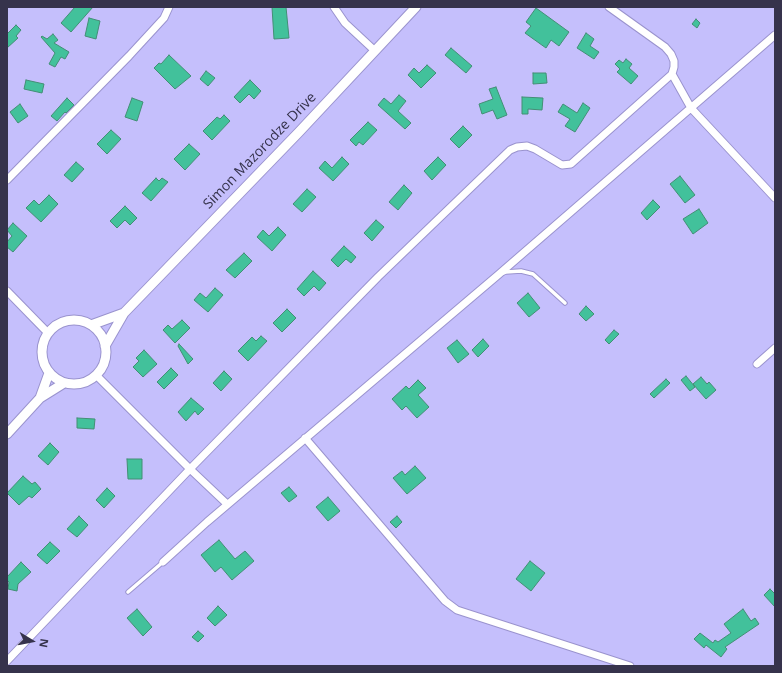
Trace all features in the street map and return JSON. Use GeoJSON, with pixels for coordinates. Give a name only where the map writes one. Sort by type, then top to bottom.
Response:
{"type":"FeatureCollection","features":[{"type":"Feature","properties":{"kind":"street"},"geometry":{"type":"LineString","coordinates":[[7,180],[129,56],[164,18],[169,7]]}},
{"type":"Feature","properties":{"kind":"street"},"geometry":{"type":"LineString","coordinates":[[334,7],[345,23],[374,50]]}},
{"type":"Feature","properties":{"kind":"street","name":"Simon Mazorodze Drive"},"geometry":{"type":"LineString","coordinates":[[96,375],[104,361],[106,353],[105,346],[124,313],[416,7]]}},
{"type":"Feature","properties":{"kind":"street"},"geometry":{"type":"LineString","coordinates":[[7,661],[190,469],[378,277],[510,150],[517,147],[527,146],[535,148],[562,165],[571,164],[672,74],[674,67],[671,54],[665,47],[609,7]]}},
{"type":"Feature","properties":{"kind":"street"},"geometry":{"type":"LineString","coordinates":[[163,562],[227,504],[498,275],[775,35]]}},
{"type":"Feature","properties":{"kind":"street"},"geometry":{"type":"LineString","coordinates":[[672,74],[691,108],[775,198]]}},
{"type":"Feature","properties":{"kind":"street"},"geometry":{"type":"LineString","coordinates":[[7,291],[48,332]]}},
{"type":"Feature","properties":{"kind":"street","name":"Simon Mazorodze Drive"},"geometry":{"type":"LineString","coordinates":[[91,325],[124,313]]}},
{"type":"Feature","properties":{"kind":"street"},"geometry":{"type":"LineString","coordinates":[[105,346],[102,337],[91,325],[80,320],[68,320],[57,324],[48,332],[42,348],[44,366],[56,379],[64,383],[76,384],[87,381],[96,375],[227,504]]}},
{"type":"Feature","properties":{"kind":"street"},"geometry":{"type":"LineString","coordinates":[[757,364],[775,348]]}},
{"type":"Feature","properties":{"kind":"street"},"geometry":{"type":"LineString","coordinates":[[40,398],[49,373]]}},
{"type":"Feature","properties":{"kind":"street"},"geometry":{"type":"LineString","coordinates":[[7,434],[40,398],[64,383]]}},
{"type":"Feature","properties":{"kind":"street"},"geometry":{"type":"LineString","coordinates":[[305,438],[445,600],[457,610],[630,666]]}},
{"type":"Feature","properties":{"kind":"lane"},"geometry":{"type":"LineString","coordinates":[[498,275],[506,272],[521,271],[533,274],[564,303]]}},
{"type":"Feature","properties":{"kind":"lane"},"geometry":{"type":"LineString","coordinates":[[128,592],[163,562]]}},
{"type":"Feature","properties":{"kind":"building"},"geometry":{"type":"Polygon","coordinates":[[[75,7],[93,7],[71,32],[61,23],[75,7]]]}},
{"type":"Feature","properties":{"kind":"building"},"geometry":{"type":"Polygon","coordinates":[[[272,7],[286,7],[289,38],[274,39],[272,7]]]}},
{"type":"Feature","properties":{"kind":"building"},"geometry":{"type":"Polygon","coordinates":[[[536,8],[569,32],[559,46],[551,40],[546,48],[525,33],[531,26],[526,22],[536,8]]]}},
{"type":"Feature","properties":{"kind":"building"},"geometry":{"type":"Polygon","coordinates":[[[89,18],[100,21],[96,39],[85,36],[89,18]]]}},
{"type":"Feature","properties":{"kind":"building"},"geometry":{"type":"Polygon","coordinates":[[[696,19],[700,23],[697,28],[692,24],[696,19]]]}},
{"type":"Feature","properties":{"kind":"building"},"geometry":{"type":"Polygon","coordinates":[[[16,25],[21,30],[16,36],[18,38],[7,48],[7,34],[16,25]]]}},
{"type":"Feature","properties":{"kind":"building"},"geometry":{"type":"Polygon","coordinates":[[[586,33],[594,39],[590,46],[599,52],[594,59],[577,48],[586,33]]]}},
{"type":"Feature","properties":{"kind":"building"},"geometry":{"type":"Polygon","coordinates":[[[53,34],[58,40],[54,43],[69,52],[65,59],[61,57],[55,67],[49,64],[55,53],[41,37],[42,36],[47,39],[53,34]]]}},
{"type":"Feature","properties":{"kind":"building"},"geometry":{"type":"Polygon","coordinates":[[[451,48],[472,66],[466,73],[445,55],[451,48]]]}},
{"type":"Feature","properties":{"kind":"building"},"geometry":{"type":"Polygon","coordinates":[[[169,55],[191,76],[175,89],[154,68],[159,63],[161,64],[169,55]]]}},
{"type":"Feature","properties":{"kind":"building"},"geometry":{"type":"Polygon","coordinates":[[[626,59],[632,64],[629,68],[638,76],[631,84],[617,72],[620,69],[615,64],[619,60],[623,63],[626,59]]]}},
{"type":"Feature","properties":{"kind":"building"},"geometry":{"type":"Polygon","coordinates":[[[427,65],[436,73],[421,88],[408,75],[414,68],[419,73],[427,65]]]}},
{"type":"Feature","properties":{"kind":"building"},"geometry":{"type":"Polygon","coordinates":[[[206,71],[215,78],[208,86],[200,79],[206,71]]]}},
{"type":"Feature","properties":{"kind":"building"},"geometry":{"type":"Polygon","coordinates":[[[533,73],[546,73],[547,83],[533,84],[533,73]]]}},
{"type":"Feature","properties":{"kind":"building"},"geometry":{"type":"Polygon","coordinates":[[[26,80],[44,84],[42,93],[24,89],[26,80]]]}},
{"type":"Feature","properties":{"kind":"building"},"geometry":{"type":"Polygon","coordinates":[[[250,80],[261,91],[254,99],[249,94],[240,103],[234,97],[250,80]]]}},
{"type":"Feature","properties":{"kind":"building"},"geometry":{"type":"Polygon","coordinates":[[[496,87],[507,115],[497,119],[493,110],[482,114],[479,104],[493,99],[489,89],[496,87]]]}},
{"type":"Feature","properties":{"kind":"building"},"geometry":{"type":"Polygon","coordinates":[[[399,95],[406,101],[398,111],[411,123],[405,129],[378,105],[384,98],[391,104],[399,95]]]}},
{"type":"Feature","properties":{"kind":"building"},"geometry":{"type":"Polygon","coordinates":[[[522,97],[543,98],[542,110],[528,109],[528,114],[522,114],[522,97]]]}},
{"type":"Feature","properties":{"kind":"building"},"geometry":{"type":"Polygon","coordinates":[[[67,98],[74,105],[57,121],[51,116],[67,98]]]}},
{"type":"Feature","properties":{"kind":"building"},"geometry":{"type":"Polygon","coordinates":[[[132,98],[143,102],[137,121],[125,117],[132,98]]]}},
{"type":"Feature","properties":{"kind":"building"},"geometry":{"type":"Polygon","coordinates":[[[583,103],[590,108],[575,132],[565,126],[570,119],[558,112],[563,104],[577,113],[583,103]]]}},
{"type":"Feature","properties":{"kind":"building"},"geometry":{"type":"Polygon","coordinates":[[[20,104],[28,116],[18,123],[10,112],[20,104]]]}},
{"type":"Feature","properties":{"kind":"building"},"geometry":{"type":"Polygon","coordinates":[[[224,115],[230,121],[212,140],[203,131],[217,117],[220,119],[224,115]]]}},
{"type":"Feature","properties":{"kind":"building"},"geometry":{"type":"Polygon","coordinates":[[[368,122],[377,130],[363,145],[359,142],[356,146],[350,140],[368,122]]]}},
{"type":"Feature","properties":{"kind":"building"},"geometry":{"type":"Polygon","coordinates":[[[463,126],[472,135],[459,148],[450,139],[463,126]]]}},
{"type":"Feature","properties":{"kind":"building"},"geometry":{"type":"Polygon","coordinates":[[[111,130],[121,139],[107,154],[97,144],[111,130]]]}},
{"type":"Feature","properties":{"kind":"building"},"geometry":{"type":"Polygon","coordinates":[[[189,144],[200,154],[185,170],[174,159],[189,144]]]}},
{"type":"Feature","properties":{"kind":"building"},"geometry":{"type":"Polygon","coordinates":[[[342,157],[349,164],[333,181],[319,168],[325,161],[332,168],[342,157]]]}},
{"type":"Feature","properties":{"kind":"building"},"geometry":{"type":"Polygon","coordinates":[[[438,157],[446,165],[432,180],[424,171],[438,157]]]}},
{"type":"Feature","properties":{"kind":"building"},"geometry":{"type":"Polygon","coordinates":[[[76,162],[84,169],[72,182],[64,175],[76,162]]]}},
{"type":"Feature","properties":{"kind":"building"},"geometry":{"type":"Polygon","coordinates":[[[680,176],[695,195],[685,203],[670,184],[680,176]]]}},
{"type":"Feature","properties":{"kind":"building"},"geometry":{"type":"Polygon","coordinates":[[[156,178],[159,181],[162,178],[168,182],[151,201],[142,193],[156,178]]]}},
{"type":"Feature","properties":{"kind":"building"},"geometry":{"type":"Polygon","coordinates":[[[404,185],[412,193],[398,210],[389,202],[404,185]]]}},
{"type":"Feature","properties":{"kind":"building"},"geometry":{"type":"Polygon","coordinates":[[[307,189],[316,197],[302,212],[293,204],[307,189]]]}},
{"type":"Feature","properties":{"kind":"building"},"geometry":{"type":"Polygon","coordinates":[[[49,195],[58,204],[41,222],[26,208],[34,200],[39,205],[49,195]]]}},
{"type":"Feature","properties":{"kind":"building"},"geometry":{"type":"Polygon","coordinates":[[[653,200],[660,207],[647,220],[641,213],[653,200]]]}},
{"type":"Feature","properties":{"kind":"building"},"geometry":{"type":"Polygon","coordinates":[[[125,206],[137,218],[130,225],[125,220],[117,228],[110,221],[125,206]]]}},
{"type":"Feature","properties":{"kind":"building"},"geometry":{"type":"Polygon","coordinates":[[[699,209],[708,223],[693,234],[683,219],[699,209]]]}},
{"type":"Feature","properties":{"kind":"building"},"geometry":{"type":"Polygon","coordinates":[[[376,220],[384,227],[372,241],[364,233],[376,220]]]}},
{"type":"Feature","properties":{"kind":"building"},"geometry":{"type":"Polygon","coordinates":[[[13,223],[27,236],[13,252],[7,247],[7,242],[12,236],[7,230],[13,223]]]}},
{"type":"Feature","properties":{"kind":"building"},"geometry":{"type":"Polygon","coordinates":[[[278,227],[286,235],[272,251],[257,237],[263,230],[269,236],[278,227]]]}},
{"type":"Feature","properties":{"kind":"building"},"geometry":{"type":"Polygon","coordinates":[[[344,246],[356,257],[351,263],[346,259],[338,267],[331,260],[344,246]]]}},
{"type":"Feature","properties":{"kind":"building"},"geometry":{"type":"Polygon","coordinates":[[[244,253],[252,261],[235,278],[226,270],[244,253]]]}},
{"type":"Feature","properties":{"kind":"building"},"geometry":{"type":"Polygon","coordinates":[[[313,271],[326,283],[319,291],[314,286],[304,296],[297,289],[313,271]]]}},
{"type":"Feature","properties":{"kind":"building"},"geometry":{"type":"Polygon","coordinates":[[[215,288],[223,295],[208,312],[194,300],[200,293],[206,298],[215,288]]]}},
{"type":"Feature","properties":{"kind":"building"},"geometry":{"type":"Polygon","coordinates":[[[528,293],[540,308],[529,317],[517,303],[528,293]]]}},
{"type":"Feature","properties":{"kind":"building"},"geometry":{"type":"Polygon","coordinates":[[[586,306],[594,314],[586,321],[579,314],[586,306]]]}},
{"type":"Feature","properties":{"kind":"building"},"geometry":{"type":"Polygon","coordinates":[[[287,309],[296,318],[282,332],[273,323],[287,309]]]}},
{"type":"Feature","properties":{"kind":"building"},"geometry":{"type":"Polygon","coordinates":[[[182,320],[190,328],[175,343],[163,330],[168,325],[172,329],[182,320]]]}},
{"type":"Feature","properties":{"kind":"building"},"geometry":{"type":"Polygon","coordinates":[[[614,330],[619,334],[609,344],[605,340],[614,330]]]}},
{"type":"Feature","properties":{"kind":"building"},"geometry":{"type":"Polygon","coordinates":[[[261,336],[267,341],[248,361],[238,351],[252,337],[256,341],[261,336]]]}},
{"type":"Feature","properties":{"kind":"building"},"geometry":{"type":"Polygon","coordinates":[[[483,339],[489,346],[478,357],[472,350],[483,339]]]}},
{"type":"Feature","properties":{"kind":"building"},"geometry":{"type":"Polygon","coordinates":[[[457,340],[469,354],[458,363],[447,348],[457,340]]]}},
{"type":"Feature","properties":{"kind":"building"},"geometry":{"type":"Polygon","coordinates":[[[179,344],[193,359],[188,364],[178,346],[179,344]]]}},
{"type":"Feature","properties":{"kind":"building"},"geometry":{"type":"Polygon","coordinates":[[[144,350],[157,364],[143,377],[133,367],[139,361],[136,358],[144,350]]]}},
{"type":"Feature","properties":{"kind":"building"},"geometry":{"type":"Polygon","coordinates":[[[171,368],[178,375],[164,389],[157,382],[171,368]]]}},
{"type":"Feature","properties":{"kind":"building"},"geometry":{"type":"Polygon","coordinates":[[[224,371],[232,379],[221,391],[213,383],[224,371]]]}},
{"type":"Feature","properties":{"kind":"building"},"geometry":{"type":"Polygon","coordinates":[[[686,376],[695,387],[690,391],[681,380],[686,376]]]}},
{"type":"Feature","properties":{"kind":"building"},"geometry":{"type":"Polygon","coordinates":[[[701,377],[707,384],[709,382],[716,390],[706,399],[693,384],[701,377]]]}},
{"type":"Feature","properties":{"kind":"building"},"geometry":{"type":"Polygon","coordinates":[[[666,379],[670,383],[654,398],[650,394],[666,379]]]}},
{"type":"Feature","properties":{"kind":"building"},"geometry":{"type":"Polygon","coordinates":[[[418,380],[426,388],[418,395],[429,407],[417,418],[406,406],[402,410],[392,399],[406,386],[409,389],[418,380]]]}},
{"type":"Feature","properties":{"kind":"building"},"geometry":{"type":"Polygon","coordinates":[[[191,398],[204,409],[198,415],[195,411],[186,421],[178,412],[191,398]]]}},
{"type":"Feature","properties":{"kind":"building"},"geometry":{"type":"Polygon","coordinates":[[[77,418],[95,419],[94,429],[77,428],[77,418]]]}},
{"type":"Feature","properties":{"kind":"building"},"geometry":{"type":"Polygon","coordinates":[[[50,443],[59,452],[48,465],[38,456],[50,443]]]}},
{"type":"Feature","properties":{"kind":"building"},"geometry":{"type":"Polygon","coordinates":[[[127,459],[142,459],[142,479],[128,479],[127,459]]]}},
{"type":"Feature","properties":{"kind":"building"},"geometry":{"type":"Polygon","coordinates":[[[415,466],[426,478],[407,494],[393,478],[402,471],[405,475],[415,466]]]}},
{"type":"Feature","properties":{"kind":"building"},"geometry":{"type":"Polygon","coordinates":[[[23,476],[32,484],[35,482],[41,489],[32,498],[29,496],[19,505],[7,493],[23,476]]]}},
{"type":"Feature","properties":{"kind":"building"},"geometry":{"type":"Polygon","coordinates":[[[289,487],[297,496],[289,502],[281,493],[289,487]]]}},
{"type":"Feature","properties":{"kind":"building"},"geometry":{"type":"Polygon","coordinates":[[[107,488],[115,496],[104,508],[96,500],[107,488]]]}},
{"type":"Feature","properties":{"kind":"building"},"geometry":{"type":"Polygon","coordinates":[[[328,497],[340,511],[328,521],[316,507],[328,497]]]}},
{"type":"Feature","properties":{"kind":"building"},"geometry":{"type":"Polygon","coordinates":[[[79,516],[88,525],[77,537],[67,529],[79,516]]]}},
{"type":"Feature","properties":{"kind":"building"},"geometry":{"type":"Polygon","coordinates":[[[397,516],[402,522],[396,528],[390,522],[397,516]]]}},
{"type":"Feature","properties":{"kind":"building"},"geometry":{"type":"Polygon","coordinates":[[[219,540],[235,559],[245,551],[254,561],[232,580],[221,567],[215,572],[201,555],[219,540]]]}},
{"type":"Feature","properties":{"kind":"building"},"geometry":{"type":"Polygon","coordinates":[[[50,542],[60,551],[47,564],[37,555],[50,542]]]}},
{"type":"Feature","properties":{"kind":"building"},"geometry":{"type":"Polygon","coordinates":[[[530,561],[545,573],[531,591],[516,579],[530,561]]]}},
{"type":"Feature","properties":{"kind":"building"},"geometry":{"type":"Polygon","coordinates":[[[21,562],[31,572],[18,584],[17,591],[8,589],[9,582],[7,577],[21,562]]]}},
{"type":"Feature","properties":{"kind":"building"},"geometry":{"type":"Polygon","coordinates":[[[770,589],[775,594],[775,607],[764,595],[770,589]]]}},
{"type":"Feature","properties":{"kind":"building"},"geometry":{"type":"Polygon","coordinates":[[[218,606],[227,615],[215,626],[207,618],[218,606]]]}},
{"type":"Feature","properties":{"kind":"building"},"geometry":{"type":"Polygon","coordinates":[[[137,609],[152,627],[143,636],[127,618],[137,609]]]}},
{"type":"Feature","properties":{"kind":"building"},"geometry":{"type":"Polygon","coordinates":[[[743,609],[751,621],[755,618],[759,624],[725,647],[727,649],[721,657],[706,645],[704,648],[694,639],[700,633],[713,643],[715,640],[718,642],[731,633],[724,624],[743,609]]]}},
{"type":"Feature","properties":{"kind":"building"},"geometry":{"type":"Polygon","coordinates":[[[198,631],[204,636],[198,642],[192,637],[198,631]]]}}]}
